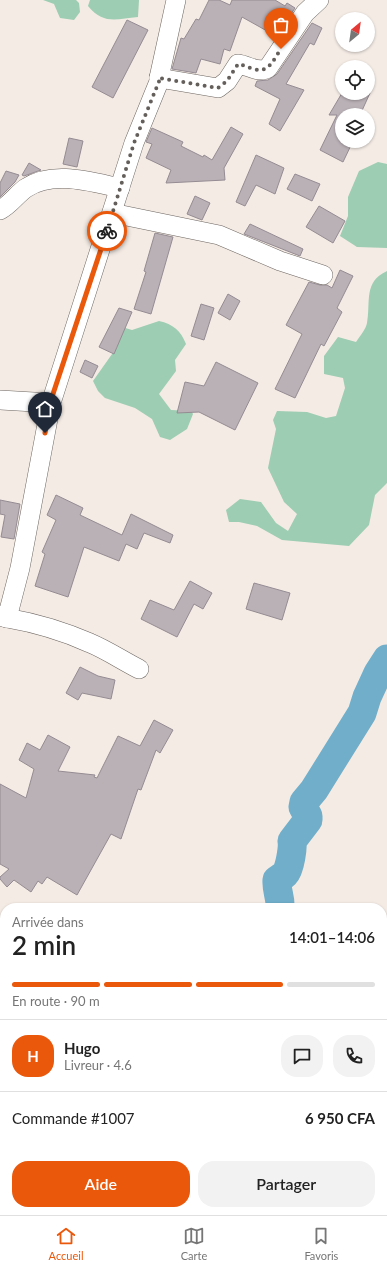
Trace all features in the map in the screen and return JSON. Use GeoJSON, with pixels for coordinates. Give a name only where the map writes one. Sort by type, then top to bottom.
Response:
{"type":"FeatureCollection","features":[{"type":"Feature","properties":{"kind":"street"},"geometry":{"type":"LineString","coordinates":[[139,670],[91,643],[36,624],[4,617],[20,568],[50,403],[134,143],[160,79],[176,0]]}},
{"type":"Feature","properties":{"kind":"street"},"geometry":{"type":"LineString","coordinates":[[159,78],[218,88],[227,81],[238,64],[260,71],[264,70],[268,68],[305,13],[318,0]]}},
{"type":"Feature","properties":{"kind":"street"},"geometry":{"type":"LineString","coordinates":[[0,210],[26,188],[38,181],[55,179],[77,180],[120,188]]}},
{"type":"Feature","properties":{"kind":"street"},"geometry":{"type":"LineString","coordinates":[[112,213],[219,235],[275,259],[323,275]]}},
{"type":"Feature","properties":{"kind":"street"},"geometry":{"type":"LineString","coordinates":[[0,400],[50,403]]}},
{"type":"Feature","properties":{"kind":"green space"},"geometry":{"type":"Polygon","coordinates":[[[43,0],[76,0],[79,3],[80,12],[74,20],[60,18],[54,4],[43,0]]]}},
{"type":"Feature","properties":{"kind":"green space"},"geometry":{"type":"Polygon","coordinates":[[[90,0],[139,0],[138,17],[111,19],[99,16],[88,6],[90,0]]]}},
{"type":"Feature","properties":{"kind":"green space"},"geometry":{"type":"Polygon","coordinates":[[[378,162],[387,164],[387,248],[357,247],[340,236],[348,216],[348,197],[359,171],[378,162]]]}},
{"type":"Feature","properties":{"kind":"green space"},"geometry":{"type":"Polygon","coordinates":[[[387,271],[387,483],[375,495],[369,525],[349,546],[282,540],[257,526],[239,522],[229,522],[226,510],[240,499],[261,502],[276,523],[288,531],[297,514],[284,502],[268,468],[276,429],[273,420],[277,411],[307,412],[326,418],[336,416],[345,388],[343,378],[324,374],[324,356],[338,337],[356,342],[366,325],[371,287],[379,276],[387,271]]]}},
{"type":"Feature","properties":{"kind":"green space"},"geometry":{"type":"Polygon","coordinates":[[[159,321],[176,329],[182,335],[186,344],[175,360],[176,371],[159,394],[171,410],[191,411],[193,414],[187,429],[170,440],[160,437],[152,419],[135,408],[105,398],[98,391],[93,381],[117,347],[122,327],[132,330],[159,321]]]}},
{"type":"Feature","properties":{"kind":"building"},"geometry":{"type":"Polygon","coordinates":[[[209,0],[219,0],[230,5],[232,0],[275,0],[285,6],[287,3],[295,8],[276,36],[242,17],[230,51],[224,49],[220,64],[201,59],[196,73],[172,69],[181,38],[184,39],[196,19],[199,20],[209,0]]]}},
{"type":"Feature","properties":{"kind":"building"},"geometry":{"type":"Polygon","coordinates":[[[127,20],[148,30],[113,98],[92,87],[127,20]]]}},
{"type":"Feature","properties":{"kind":"building"},"geometry":{"type":"Polygon","coordinates":[[[312,23],[322,28],[314,45],[310,43],[286,84],[304,90],[280,131],[269,124],[280,99],[255,86],[257,81],[268,80],[277,74],[312,23]]]}},
{"type":"Feature","properties":{"kind":"building"},"geometry":{"type":"Polygon","coordinates":[[[338,100],[367,100],[363,108],[335,108],[335,115],[329,115],[338,100]]]}},
{"type":"Feature","properties":{"kind":"building"},"geometry":{"type":"Polygon","coordinates":[[[335,119],[335,148],[350,148],[343,162],[320,150],[335,119]]]}},
{"type":"Feature","properties":{"kind":"building"},"geometry":{"type":"Polygon","coordinates":[[[231,127],[243,134],[224,168],[225,180],[166,183],[171,170],[146,158],[152,144],[146,142],[152,128],[183,142],[181,146],[203,157],[204,155],[212,160],[231,127]]]}},
{"type":"Feature","properties":{"kind":"building"},"geometry":{"type":"Polygon","coordinates":[[[69,138],[83,141],[77,167],[63,164],[69,138]]]}},
{"type":"Feature","properties":{"kind":"building"},"geometry":{"type":"Polygon","coordinates":[[[256,155],[284,168],[275,194],[256,185],[245,206],[236,202],[256,155]]]}},
{"type":"Feature","properties":{"kind":"building"},"geometry":{"type":"Polygon","coordinates":[[[29,163],[41,170],[24,176],[22,175],[29,163]]]}},
{"type":"Feature","properties":{"kind":"building"},"geometry":{"type":"Polygon","coordinates":[[[6,171],[19,175],[15,182],[0,197],[0,183],[6,171]]]}},
{"type":"Feature","properties":{"kind":"building"},"geometry":{"type":"Polygon","coordinates":[[[295,174],[320,184],[312,201],[287,189],[295,174]]]}},
{"type":"Feature","properties":{"kind":"building"},"geometry":{"type":"Polygon","coordinates":[[[195,196],[210,203],[202,220],[187,214],[195,196]]]}},
{"type":"Feature","properties":{"kind":"building"},"geometry":{"type":"Polygon","coordinates":[[[319,206],[345,221],[333,243],[306,227],[319,206]]]}},
{"type":"Feature","properties":{"kind":"building"},"geometry":{"type":"Polygon","coordinates":[[[250,224],[303,249],[300,256],[244,234],[250,224]]]}},
{"type":"Feature","properties":{"kind":"building"},"geometry":{"type":"Polygon","coordinates":[[[155,233],[173,237],[151,314],[134,309],[146,272],[144,271],[155,233]]]}},
{"type":"Feature","properties":{"kind":"building"},"geometry":{"type":"Polygon","coordinates":[[[340,270],[353,276],[337,308],[342,312],[324,346],[321,344],[295,398],[275,389],[302,334],[286,325],[309,282],[327,285],[332,288],[340,270]]]}},
{"type":"Feature","properties":{"kind":"building"},"geometry":{"type":"Polygon","coordinates":[[[228,294],[240,301],[230,320],[218,313],[228,294]]]}},
{"type":"Feature","properties":{"kind":"building"},"geometry":{"type":"Polygon","coordinates":[[[201,304],[214,308],[204,340],[191,336],[201,304]]]}},
{"type":"Feature","properties":{"kind":"building"},"geometry":{"type":"Polygon","coordinates":[[[119,308],[132,312],[114,354],[99,347],[119,308]]]}},
{"type":"Feature","properties":{"kind":"building"},"geometry":{"type":"Polygon","coordinates":[[[85,360],[98,366],[92,378],[80,372],[85,360]]]}},
{"type":"Feature","properties":{"kind":"building"},"geometry":{"type":"Polygon","coordinates":[[[216,362],[258,383],[235,430],[199,412],[177,413],[185,382],[204,386],[216,362]]]}},
{"type":"Feature","properties":{"kind":"building"},"geometry":{"type":"Polygon","coordinates":[[[56,495],[83,508],[80,515],[122,535],[131,514],[173,535],[170,543],[144,533],[137,549],[126,544],[119,561],[84,547],[68,597],[35,586],[45,554],[42,552],[56,520],[47,515],[56,495]]]}},
{"type":"Feature","properties":{"kind":"building"},"geometry":{"type":"Polygon","coordinates":[[[0,500],[20,504],[14,539],[1,537],[5,515],[0,514],[0,500]]]}},
{"type":"Feature","properties":{"kind":"building"},"geometry":{"type":"Polygon","coordinates":[[[190,581],[212,593],[203,609],[194,604],[177,637],[141,619],[150,600],[174,610],[190,581]]]}},
{"type":"Feature","properties":{"kind":"building"},"geometry":{"type":"Polygon","coordinates":[[[254,583],[290,593],[282,620],[246,609],[254,583]]]}},
{"type":"Feature","properties":{"kind":"building"},"geometry":{"type":"Polygon","coordinates":[[[80,667],[98,676],[115,680],[111,699],[82,693],[78,700],[66,693],[80,667]]]}},
{"type":"Feature","properties":{"kind":"building"},"geometry":{"type":"Polygon","coordinates":[[[154,720],[173,730],[160,753],[156,750],[141,790],[138,789],[121,839],[111,834],[77,895],[47,877],[42,884],[38,881],[31,892],[14,880],[7,887],[0,879],[0,877],[9,869],[0,864],[0,784],[26,798],[34,769],[19,760],[27,743],[40,750],[48,735],[70,747],[58,771],[95,775],[94,777],[97,778],[118,736],[140,746],[154,720]]]}},
{"type":"Feature","properties":{"kind":"waterway"},"geometry":{"type":"LineString","coordinates":[[280,903],[277,880],[287,871],[291,858],[292,841],[308,820],[308,816],[303,807],[304,802],[314,790],[362,713],[367,697],[378,673],[387,659]]}},
{"type":"Feature","properties":{"kind":"way so far"},"geometry":{"type":"LineString","coordinates":[[107,231],[134,143],[160,79],[159,78],[218,88],[225,84],[238,64],[260,71],[264,70],[268,68],[281,49]]}},
{"type":"Feature","properties":{"kind":"route"},"geometry":{"type":"LineString","coordinates":[[45,433],[50,403],[107,231]]}}]}
